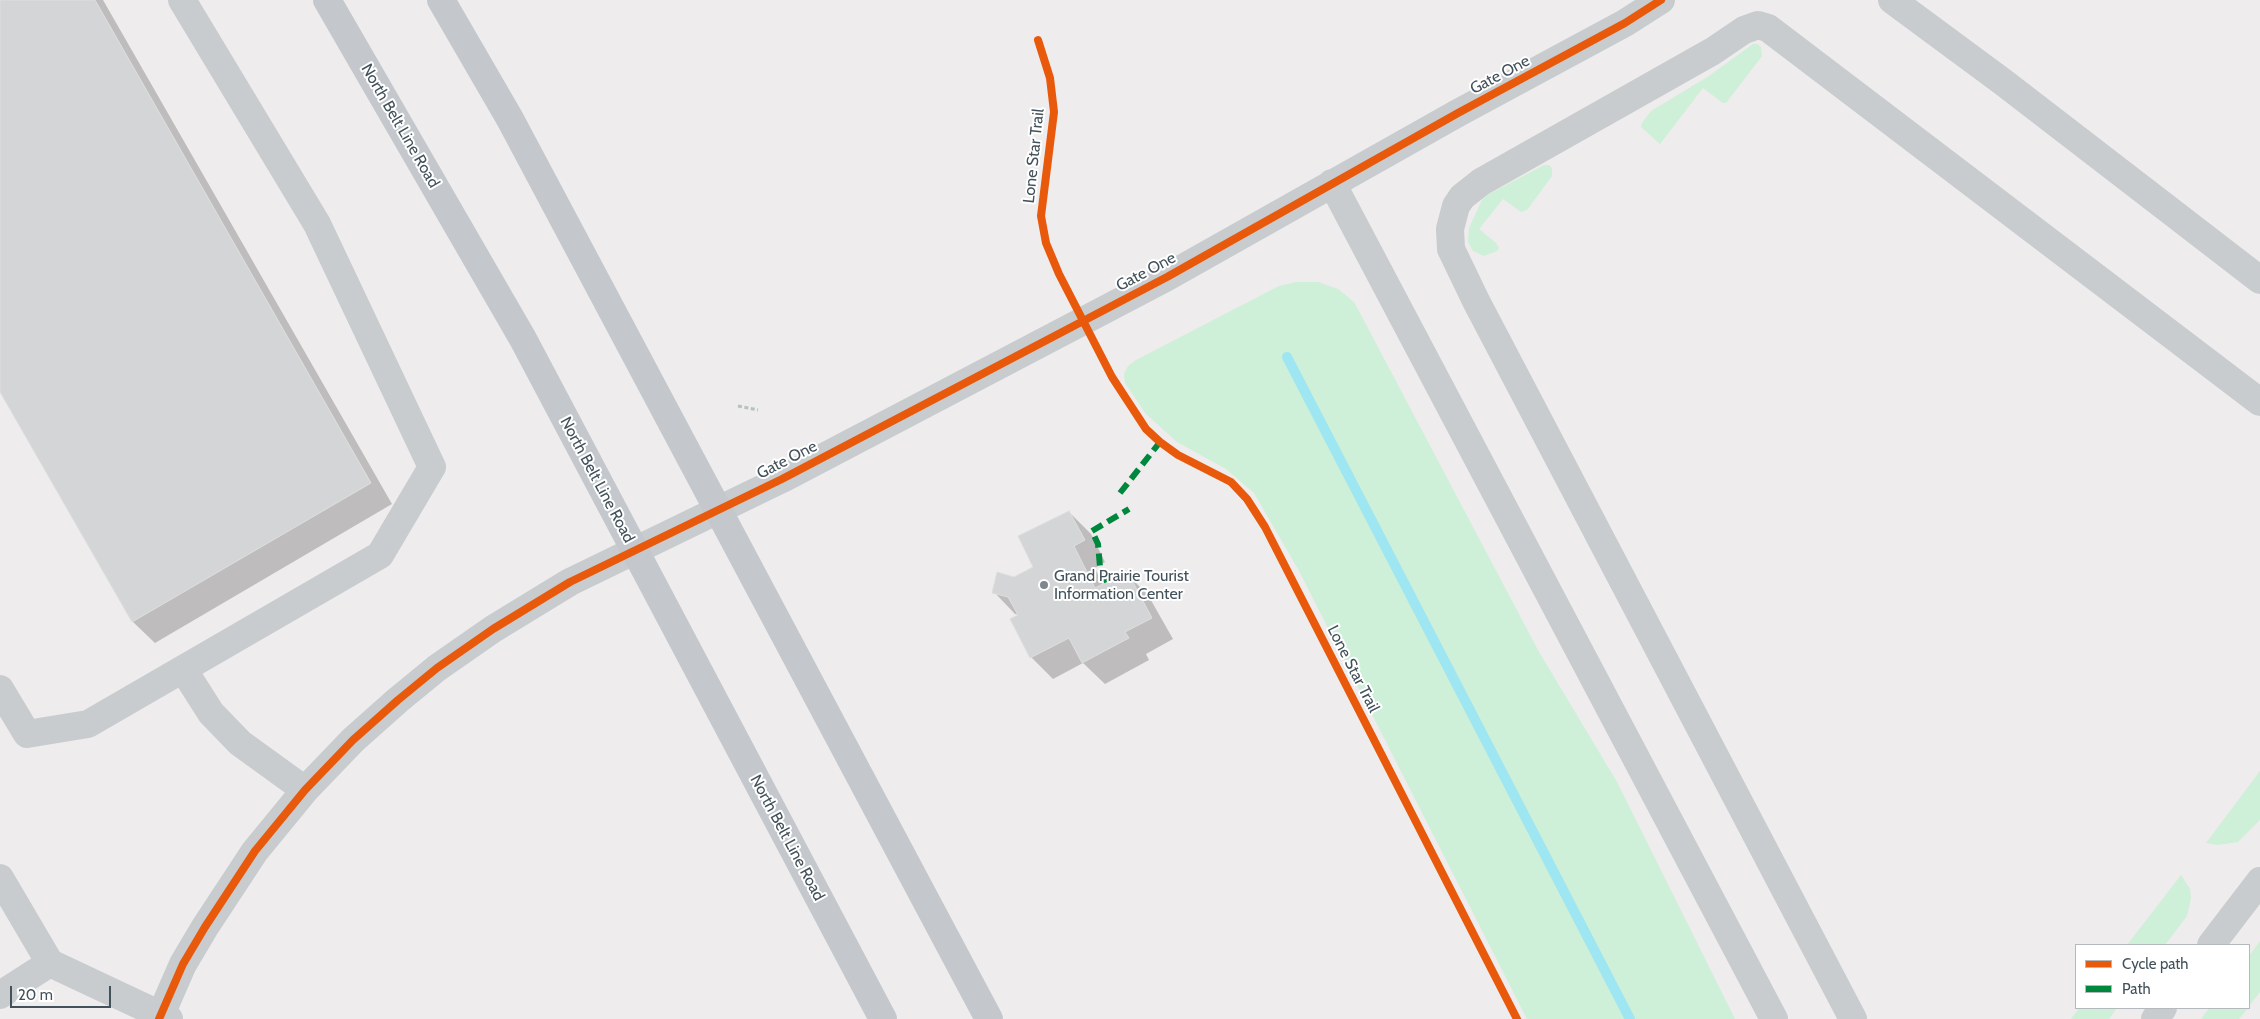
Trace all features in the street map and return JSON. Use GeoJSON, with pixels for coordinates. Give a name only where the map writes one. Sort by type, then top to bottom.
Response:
{"type":"FeatureCollection","features":[{"type":"Feature","properties":{"kind":"main road","name":"North Belt Line Road"},"geometry":{"type":"LineString","coordinates":[[328,0],[523,339],[883,1019]]}},
{"type":"Feature","properties":{"kind":"main road"},"geometry":{"type":"LineString","coordinates":[[440,0],[510,119],[989,1019]]}},
{"type":"Feature","properties":{"kind":"street"},"geometry":{"type":"LineString","coordinates":[[0,689],[27,734],[88,724],[380,555],[432,467],[317,224],[182,0]]}},
{"type":"Feature","properties":{"kind":"street","name":"Gate One"},"geometry":{"type":"LineString","coordinates":[[163,1018],[183,964],[205,927],[255,851],[305,790],[353,740],[437,668],[493,629],[557,589],[782,479],[1167,277],[1625,23],[1661,0]]}},
{"type":"Feature","properties":{"kind":"street"},"geometry":{"type":"LineString","coordinates":[[1892,0],[2003,82],[2260,280]]}},
{"type":"Feature","properties":{"kind":"street"},"geometry":{"type":"LineString","coordinates":[[1853,1019],[1476,301],[1451,249],[1450,229],[1456,206],[1462,197],[1481,182],[1713,51],[1744,30],[1758,25],[1768,28],[2260,402]]}},
{"type":"Feature","properties":{"kind":"street"},"geometry":{"type":"LineString","coordinates":[[1332,184],[1774,1019]]}},
{"type":"Feature","properties":{"kind":"street"},"geometry":{"type":"LineString","coordinates":[[183,669],[210,713],[240,743],[305,790]]}},
{"type":"Feature","properties":{"kind":"street"},"geometry":{"type":"LineString","coordinates":[[0,878],[50,963],[163,1018]]}},
{"type":"Feature","properties":{"kind":"street"},"geometry":{"type":"LineString","coordinates":[[2212,944],[2260,881]]}},
{"type":"Feature","properties":{"kind":"street"},"geometry":{"type":"LineString","coordinates":[[0,995],[50,963]]}},
{"type":"Feature","properties":{"kind":"path"},"geometry":{"type":"LineString","coordinates":[[738,406],[758,410]]}},
{"type":"Feature","properties":{"kind":"green space"},"geometry":{"type":"Polygon","coordinates":[[[1753,44],[1761,47],[1762,56],[1726,103],[1723,103],[1703,88],[1660,144],[1641,127],[1651,111],[1709,76],[1753,44]]]}},
{"type":"Feature","properties":{"kind":"green space"},"geometry":{"type":"Polygon","coordinates":[[[1544,165],[1549,165],[1552,168],[1552,176],[1527,210],[1521,212],[1503,199],[1479,229],[1496,243],[1499,248],[1497,251],[1484,256],[1473,251],[1468,242],[1469,228],[1482,200],[1487,195],[1544,165]]]}},
{"type":"Feature","properties":{"kind":"green space"},"geometry":{"type":"Polygon","coordinates":[[[1296,282],[1318,282],[1338,289],[1354,302],[1539,652],[1617,782],[1735,1019],[1527,1019],[1298,569],[1254,493],[1226,469],[1177,442],[1146,414],[1125,383],[1124,374],[1128,366],[1136,360],[1279,286],[1296,282]]]}},
{"type":"Feature","properties":{"kind":"green space"},"geometry":{"type":"Polygon","coordinates":[[[2260,771],[2260,820],[2238,842],[2217,845],[2206,843],[2260,771]]]}},
{"type":"Feature","properties":{"kind":"green space"},"geometry":{"type":"Polygon","coordinates":[[[2181,875],[2190,889],[2191,898],[2187,916],[2166,944],[2128,944],[2181,875]]]}},
{"type":"Feature","properties":{"kind":"green space"},"geometry":{"type":"Polygon","coordinates":[[[2260,941],[2260,992],[2250,1005],[2250,955],[2260,941]]]}},
{"type":"Feature","properties":{"kind":"green space"},"geometry":{"type":"Polygon","coordinates":[[[2078,1009],[2116,1009],[2109,1019],[2071,1019],[2078,1009]]]}},
{"type":"Feature","properties":{"kind":"green space"},"geometry":{"type":"Polygon","coordinates":[[[2208,1009],[2247,1009],[2239,1019],[2201,1019],[2208,1009]]]}},
{"type":"Feature","properties":{"kind":"building"},"geometry":{"type":"Polygon","coordinates":[[[0,0],[95,0],[371,483],[132,622],[0,392],[0,0]]]}},
{"type":"Feature","properties":{"kind":"building","name":"Grand Prairie Tourist Information Center"},"geometry":{"type":"Polygon","coordinates":[[[1069,511],[1085,540],[1074,546],[1095,588],[1127,571],[1152,618],[1125,632],[1129,638],[1082,663],[1069,638],[1030,658],[1010,619],[1018,615],[1008,597],[992,593],[997,572],[1014,577],[1033,567],[1018,536],[1069,511]]]}},
{"type":"Feature","properties":{"kind":"waterway"},"geometry":{"type":"LineString","coordinates":[[1287,357],[1630,1019]]}},
{"type":"Feature","properties":{"kind":"marked path"},"geometry":{"type":"LineString","coordinates":[[1120,493],[1160,442]]}},
{"type":"Feature","properties":{"kind":"marked path"},"geometry":{"type":"LineString","coordinates":[[1107,582],[1100,567],[1098,544],[1092,531],[1129,509]]}},
{"type":"Feature","properties":{"kind":"cycle path"},"geometry":{"type":"LineString","coordinates":[[159,1019],[183,964],[205,927],[255,851],[305,790],[353,740],[398,700],[437,668],[493,629],[570,582],[782,479],[1167,277],[1458,113],[1625,23],[1661,0]]}},
{"type":"Feature","properties":{"kind":"cycle path","name":"Lone Star Trail"},"geometry":{"type":"LineString","coordinates":[[1038,40],[1050,78],[1054,112],[1041,216],[1046,243],[1059,274],[1112,377],[1146,429],[1178,455],[1231,482],[1247,499],[1265,527],[1517,1019]]}},
{"type":"Feature","properties":{"kind":"place","name":"Grand Prairie Tourist Information Center"},"geometry":{"type":"Point","coordinates":[1044,585]}}]}
